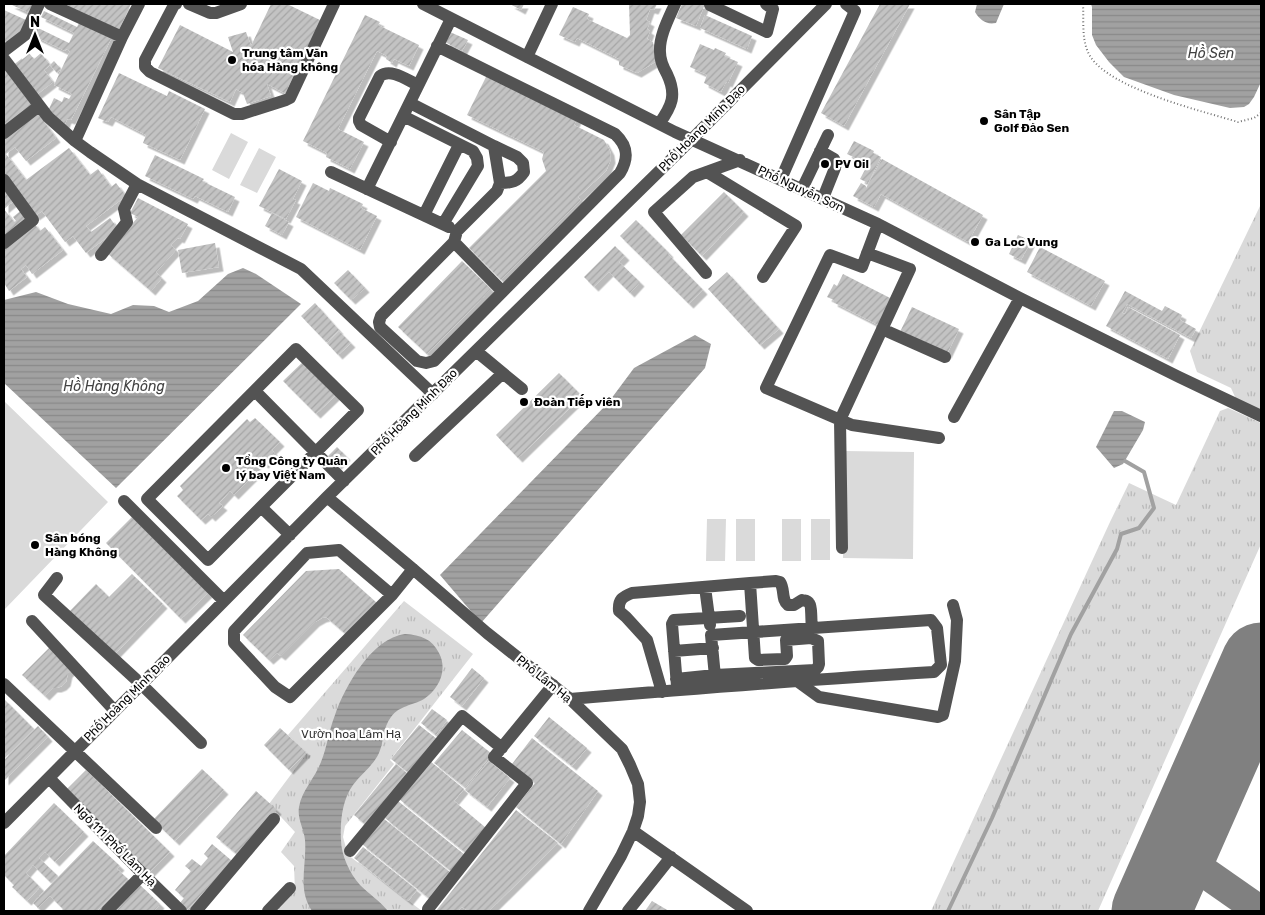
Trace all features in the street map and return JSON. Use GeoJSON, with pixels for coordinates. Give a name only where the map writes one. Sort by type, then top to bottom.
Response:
{"type":"FeatureCollection","features":[{"type":"Feature","properties":{"kind":"street"},"geometry":{"type":"LineString","coordinates":[[4,51],[25,36],[39,4]]}},
{"type":"Feature","properties":{"kind":"street"},"geometry":{"type":"LineString","coordinates":[[50,4],[122,37]]}},
{"type":"Feature","properties":{"kind":"street"},"geometry":{"type":"LineString","coordinates":[[75,141],[139,4]]}},
{"type":"Feature","properties":{"kind":"street"},"geometry":{"type":"LineString","coordinates":[[176,4],[145,60],[146,67],[150,72],[234,114],[242,114],[290,98],[334,4]]}},
{"type":"Feature","properties":{"kind":"street"},"geometry":{"type":"LineString","coordinates":[[189,4],[210,13],[216,13],[241,4]]}},
{"type":"Feature","properties":{"kind":"street","name":"Phố Nguyễn Sơn"},"geometry":{"type":"LineString","coordinates":[[423,4],[659,124],[878,224],[1020,298],[1261,416]]}},
{"type":"Feature","properties":{"kind":"street"},"geometry":{"type":"LineString","coordinates":[[527,56],[552,4]]}},
{"type":"Feature","properties":{"kind":"street"},"geometry":{"type":"LineString","coordinates":[[659,124],[669,110],[673,89],[662,63],[660,45],[675,4]]}},
{"type":"Feature","properties":{"kind":"street"},"geometry":{"type":"LineString","coordinates":[[711,4],[710,6],[767,32],[773,9],[766,4]]}},
{"type":"Feature","properties":{"kind":"street","name":"Phố Hoàng Minh Đạo"},"geometry":{"type":"LineString","coordinates":[[4,823],[327,497],[692,139],[826,4]]}},
{"type":"Feature","properties":{"kind":"street"},"geometry":{"type":"LineString","coordinates":[[781,179],[855,11],[846,4]]}},
{"type":"Feature","properties":{"kind":"street"},"geometry":{"type":"LineString","coordinates":[[367,188],[451,18]]}},
{"type":"Feature","properties":{"kind":"street"},"geometry":{"type":"LineString","coordinates":[[437,46],[602,126],[621,139],[625,146],[626,155],[625,165],[620,173],[434,361],[417,361],[380,327],[381,316],[497,191],[500,183],[494,146]]}},
{"type":"Feature","properties":{"kind":"street"},"geometry":{"type":"LineString","coordinates":[[4,59],[48,117],[75,141],[137,184],[301,269],[433,394]]}},
{"type":"Feature","properties":{"kind":"street"},"geometry":{"type":"LineString","coordinates":[[391,142],[361,125],[358,118],[380,76],[384,72],[391,72],[418,85]]}},
{"type":"Feature","properties":{"kind":"street"},"geometry":{"type":"LineString","coordinates":[[410,103],[517,157],[523,163],[524,172],[519,179],[511,183],[500,183]]}},
{"type":"Feature","properties":{"kind":"street"},"geometry":{"type":"LineString","coordinates":[[4,133],[40,106]]}},
{"type":"Feature","properties":{"kind":"street"},"geometry":{"type":"LineString","coordinates":[[403,116],[473,152],[477,158],[478,166],[443,224]]}},
{"type":"Feature","properties":{"kind":"street"},"geometry":{"type":"LineString","coordinates":[[802,189],[828,135]]}},
{"type":"Feature","properties":{"kind":"street"},"geometry":{"type":"LineString","coordinates":[[424,215],[459,145]]}},
{"type":"Feature","properties":{"kind":"street"},"geometry":{"type":"LineString","coordinates":[[820,152],[833,158],[836,163],[823,198]]}},
{"type":"Feature","properties":{"kind":"street"},"geometry":{"type":"LineString","coordinates":[[706,273],[654,212],[693,177],[740,160]]}},
{"type":"Feature","properties":{"kind":"street"},"geometry":{"type":"LineString","coordinates":[[331,172],[443,224],[456,236],[502,291]]}},
{"type":"Feature","properties":{"kind":"street"},"geometry":{"type":"LineString","coordinates":[[706,172],[796,226],[763,277]]}},
{"type":"Feature","properties":{"kind":"street"},"geometry":{"type":"LineString","coordinates":[[4,180],[33,220],[4,242]]}},
{"type":"Feature","properties":{"kind":"street"},"geometry":{"type":"LineString","coordinates":[[101,255],[127,222],[124,209],[137,184]]}},
{"type":"Feature","properties":{"kind":"street"},"geometry":{"type":"LineString","coordinates":[[878,224],[862,266],[830,255],[766,388],[852,425],[939,438]]}},
{"type":"Feature","properties":{"kind":"street"},"geometry":{"type":"LineString","coordinates":[[842,548],[840,420],[910,269],[867,254]]}},
{"type":"Feature","properties":{"kind":"street"},"geometry":{"type":"LineString","coordinates":[[954,417],[1020,298]]}},
{"type":"Feature","properties":{"kind":"street"},"geometry":{"type":"LineString","coordinates":[[882,329],[945,357]]}},
{"type":"Feature","properties":{"kind":"street"},"geometry":{"type":"LineString","coordinates":[[296,349],[358,410],[316,452],[208,560],[147,499],[296,349]]}},
{"type":"Feature","properties":{"kind":"street"},"geometry":{"type":"LineString","coordinates":[[476,351],[522,389]]}},
{"type":"Feature","properties":{"kind":"street"},"geometry":{"type":"LineString","coordinates":[[416,456],[503,373]]}},
{"type":"Feature","properties":{"kind":"street"},"geometry":{"type":"LineString","coordinates":[[255,391],[344,481]]}},
{"type":"Feature","properties":{"kind":"street","name":"Phố Lâm Hạ"},"geometry":{"type":"LineString","coordinates":[[327,497],[487,634],[570,699],[622,749],[638,784],[640,802],[638,816],[621,856],[589,911]]}},
{"type":"Feature","properties":{"kind":"street"},"geometry":{"type":"LineString","coordinates":[[124,501],[224,601]]}},
{"type":"Feature","properties":{"kind":"street"},"geometry":{"type":"LineString","coordinates":[[261,506],[290,535]]}},
{"type":"Feature","properties":{"kind":"street"},"geometry":{"type":"LineString","coordinates":[[392,595],[340,550],[307,552],[234,631],[234,643],[275,687],[290,697],[392,595],[413,569]]}},
{"type":"Feature","properties":{"kind":"street"},"geometry":{"type":"LineString","coordinates":[[57,578],[44,595],[142,684],[201,743]]}},
{"type":"Feature","properties":{"kind":"street"},"geometry":{"type":"LineString","coordinates":[[662,692],[647,640],[619,611],[618,604],[624,597],[632,594],[776,581],[780,582],[784,602],[788,605],[794,605],[802,600],[808,601],[812,628]]}},
{"type":"Feature","properties":{"kind":"street"},"geometry":{"type":"LineString","coordinates":[[570,699],[662,692],[677,684],[815,670],[819,664],[818,642],[811,638],[786,640],[787,656],[785,659],[758,660],[755,658],[750,583]]}},
{"type":"Feature","properties":{"kind":"street"},"geometry":{"type":"LineString","coordinates":[[705,587],[715,681]]}},
{"type":"Feature","properties":{"kind":"street"},"geometry":{"type":"LineString","coordinates":[[797,681],[819,697],[938,718],[943,715],[955,661],[958,620],[953,605]]}},
{"type":"Feature","properties":{"kind":"street"},"geometry":{"type":"LineString","coordinates":[[677,684],[672,624],[674,620],[740,616]]}},
{"type":"Feature","properties":{"kind":"street"},"geometry":{"type":"LineString","coordinates":[[674,651],[753,632],[931,620],[937,628],[941,665],[934,672],[797,681],[715,681]]}},
{"type":"Feature","properties":{"kind":"street"},"geometry":{"type":"LineString","coordinates":[[32,621],[115,711]]}},
{"type":"Feature","properties":{"kind":"street"},"geometry":{"type":"LineString","coordinates":[[4,684],[156,828]]}},
{"type":"Feature","properties":{"kind":"street"},"geometry":{"type":"LineString","coordinates":[[428,909],[527,783],[494,757],[553,685]]}},
{"type":"Feature","properties":{"kind":"street"},"geometry":{"type":"LineString","coordinates":[[350,851],[462,716],[502,748]]}},
{"type":"Feature","properties":{"kind":"street","name":"Ngõ 111 Phố Lâm Hạ"},"geometry":{"type":"LineString","coordinates":[[49,778],[182,911]]}},
{"type":"Feature","properties":{"kind":"street"},"geometry":{"type":"LineString","coordinates":[[196,911],[274,819]]}},
{"type":"Feature","properties":{"kind":"street"},"geometry":{"type":"LineString","coordinates":[[633,831],[747,911]]}},
{"type":"Feature","properties":{"kind":"street"},"geometry":{"type":"LineString","coordinates":[[628,911],[671,858]]}},
{"type":"Feature","properties":{"kind":"street"},"geometry":{"type":"LineString","coordinates":[[107,911],[143,874]]}},
{"type":"Feature","properties":{"kind":"street"},"geometry":{"type":"LineString","coordinates":[[268,911],[290,888]]}},
{"type":"Feature","properties":{"kind":"path"},"geometry":{"type":"LineString","coordinates":[[1083,4],[1084,39],[1090,56],[1101,69],[1115,78],[1144,92],[1238,122],[1254,118],[1261,113]]}},
{"type":"Feature","properties":{"kind":"green space"},"geometry":{"type":"Polygon","coordinates":[[[231,133],[248,142],[229,179],[212,170],[231,133]]]}},
{"type":"Feature","properties":{"kind":"green space"},"geometry":{"type":"Polygon","coordinates":[[[259,148],[276,157],[257,193],[240,185],[259,148]]]}},
{"type":"Feature","properties":{"kind":"green space"},"geometry":{"type":"Polygon","coordinates":[[[1261,204],[1261,411],[1236,399],[1231,388],[1197,372],[1190,351],[1261,204]]]}},
{"type":"Feature","properties":{"kind":"green space","name":"Sân bóng Hàng Không"},"geometry":{"type":"Polygon","coordinates":[[[4,401],[108,502],[4,610],[4,401]]]}},
{"type":"Feature","properties":{"kind":"green space"},"geometry":{"type":"Polygon","coordinates":[[[1228,408],[1261,423],[1261,544],[1098,911],[931,911],[1129,483],[1176,505],[1220,411],[1228,408]]]}},
{"type":"Feature","properties":{"kind":"green space"},"geometry":{"type":"Polygon","coordinates":[[[844,451],[914,452],[913,559],[843,558],[844,451]]]}},
{"type":"Feature","properties":{"kind":"green space"},"geometry":{"type":"Polygon","coordinates":[[[707,519],[726,519],[725,561],[706,561],[707,519]]]}},
{"type":"Feature","properties":{"kind":"green space"},"geometry":{"type":"Polygon","coordinates":[[[736,519],[755,519],[755,561],[736,561],[736,519]]]}},
{"type":"Feature","properties":{"kind":"green space"},"geometry":{"type":"Polygon","coordinates":[[[782,519],[801,519],[801,561],[782,561],[782,519]]]}},
{"type":"Feature","properties":{"kind":"green space"},"geometry":{"type":"Polygon","coordinates":[[[811,519],[830,519],[830,560],[811,560],[811,519]]]}},
{"type":"Feature","properties":{"kind":"green space","name":"Vườn hoa Lâm Hạ"},"geometry":{"type":"Polygon","coordinates":[[[404,601],[473,654],[390,760],[394,764],[345,826],[343,837],[348,855],[422,911],[275,911],[295,891],[294,866],[281,852],[295,832],[269,804],[307,753],[288,735],[404,601]]]}},
{"type":"Feature","properties":{"kind":"water"},"geometry":{"type":"Polygon","coordinates":[[[977,4],[1004,4],[996,23],[989,23],[981,20],[975,12],[977,4]]]}},
{"type":"Feature","properties":{"kind":"water","name":"Hồ Sen"},"geometry":{"type":"Polygon","coordinates":[[[1091,4],[1261,4],[1261,82],[1254,97],[1244,107],[1230,108],[1174,95],[1124,77],[1096,45],[1092,35],[1091,4]]]}},
{"type":"Feature","properties":{"kind":"water","name":"Hồ Hàng Không"},"geometry":{"type":"Polygon","coordinates":[[[243,268],[256,274],[301,304],[116,488],[4,383],[4,300],[36,292],[68,304],[111,314],[133,305],[154,306],[169,312],[198,301],[228,274],[243,268]]]}},
{"type":"Feature","properties":{"kind":"water"},"geometry":{"type":"Polygon","coordinates":[[[695,335],[711,344],[705,368],[481,623],[440,575],[608,403],[634,368],[695,335]]]}},
{"type":"Feature","properties":{"kind":"water"},"geometry":{"type":"Polygon","coordinates":[[[1114,411],[1122,411],[1145,422],[1143,430],[1123,464],[1114,468],[1096,447],[1114,411]]]}},
{"type":"Feature","properties":{"kind":"water"},"geometry":{"type":"Polygon","coordinates":[[[405,634],[416,635],[425,639],[436,648],[442,659],[443,666],[438,685],[424,699],[402,708],[391,717],[386,725],[379,753],[356,781],[346,797],[342,811],[341,826],[344,858],[356,881],[388,911],[312,911],[307,903],[304,886],[305,840],[299,816],[301,801],[321,762],[340,703],[361,665],[382,644],[393,637],[405,634]]]}},
{"type":"Feature","properties":{"kind":"building"},"geometry":{"type":"Polygon","coordinates":[[[10,4],[34,4],[29,13],[10,4]]]}},
{"type":"Feature","properties":{"kind":"building"},"geometry":{"type":"Polygon","coordinates":[[[53,4],[131,4],[117,34],[53,4]]]}},
{"type":"Feature","properties":{"kind":"building","name":"Trung tâm Văn hóa Hàng không"},"geometry":{"type":"Polygon","coordinates":[[[271,4],[287,4],[322,21],[288,87],[291,88],[288,95],[267,84],[271,96],[247,104],[243,93],[236,89],[230,102],[158,68],[180,25],[233,52],[228,37],[246,32],[251,46],[271,4]]]}},
{"type":"Feature","properties":{"kind":"building"},"geometry":{"type":"Polygon","coordinates":[[[510,4],[524,4],[521,10],[510,4]]]}},
{"type":"Feature","properties":{"kind":"building"},"geometry":{"type":"Polygon","coordinates":[[[629,4],[657,4],[654,10],[650,9],[646,20],[650,22],[647,29],[650,31],[647,39],[653,42],[655,62],[637,73],[619,65],[619,59],[577,38],[575,42],[559,35],[573,7],[589,14],[587,19],[627,38],[630,35],[629,4]]]}},
{"type":"Feature","properties":{"kind":"building"},"geometry":{"type":"Polygon","coordinates":[[[682,4],[705,4],[696,26],[676,18],[682,4]]]}},
{"type":"Feature","properties":{"kind":"building"},"geometry":{"type":"Polygon","coordinates":[[[880,4],[910,4],[844,126],[821,113],[880,4]]]}},
{"type":"Feature","properties":{"kind":"building"},"geometry":{"type":"Polygon","coordinates":[[[4,10],[26,20],[19,35],[7,44],[4,40],[4,10]]]}},
{"type":"Feature","properties":{"kind":"building"},"geometry":{"type":"Polygon","coordinates":[[[44,11],[77,27],[81,19],[113,35],[71,120],[67,119],[65,124],[48,116],[54,98],[62,102],[64,97],[69,99],[72,94],[54,85],[70,51],[66,49],[65,51],[32,35],[36,27],[69,43],[74,33],[41,17],[44,11]]]}},
{"type":"Feature","properties":{"kind":"building"},"geometry":{"type":"Polygon","coordinates":[[[365,15],[380,22],[378,25],[419,45],[409,66],[394,59],[392,63],[386,59],[387,56],[377,51],[338,129],[364,142],[350,169],[326,157],[327,153],[303,141],[365,15]]]}},
{"type":"Feature","properties":{"kind":"building"},"geometry":{"type":"Polygon","coordinates":[[[705,15],[752,36],[747,49],[700,28],[705,15]]]}},
{"type":"Feature","properties":{"kind":"building"},"geometry":{"type":"Polygon","coordinates":[[[450,32],[468,40],[462,51],[445,42],[450,32]]]}},
{"type":"Feature","properties":{"kind":"building"},"geometry":{"type":"Polygon","coordinates":[[[700,44],[726,53],[724,56],[738,62],[728,83],[726,82],[721,92],[704,83],[707,75],[690,67],[700,44]]]}},
{"type":"Feature","properties":{"kind":"building"},"geometry":{"type":"Polygon","coordinates":[[[29,53],[34,59],[41,53],[50,65],[44,70],[53,82],[35,96],[12,66],[29,53]]]}},
{"type":"Feature","properties":{"kind":"building"},"geometry":{"type":"Polygon","coordinates":[[[54,61],[61,69],[57,73],[50,65],[54,61]]]}},
{"type":"Feature","properties":{"kind":"building"},"geometry":{"type":"Polygon","coordinates":[[[4,65],[35,107],[4,127],[4,65]]]}},
{"type":"Feature","properties":{"kind":"building"},"geometry":{"type":"Polygon","coordinates":[[[119,73],[167,96],[169,91],[205,109],[180,160],[143,143],[146,135],[111,117],[108,122],[98,118],[119,73]]]}},
{"type":"Feature","properties":{"kind":"building"},"geometry":{"type":"Polygon","coordinates":[[[487,75],[577,119],[574,125],[604,140],[610,151],[611,159],[606,171],[578,197],[581,200],[501,280],[469,248],[546,171],[542,159],[544,152],[467,115],[487,75]]]}},
{"type":"Feature","properties":{"kind":"building"},"geometry":{"type":"Polygon","coordinates":[[[36,111],[56,138],[26,161],[15,147],[6,154],[26,180],[69,148],[90,175],[98,169],[111,187],[116,183],[126,196],[86,226],[91,232],[110,218],[118,229],[86,253],[73,236],[65,242],[42,211],[35,216],[4,174],[4,135],[36,111]]]}},
{"type":"Feature","properties":{"kind":"building"},"geometry":{"type":"Polygon","coordinates":[[[854,141],[874,151],[873,153],[881,157],[868,183],[860,179],[868,164],[847,154],[854,141]]]}},
{"type":"Feature","properties":{"kind":"building"},"geometry":{"type":"Polygon","coordinates":[[[155,155],[204,179],[202,181],[235,197],[228,212],[195,196],[193,199],[145,176],[155,155]]]}},
{"type":"Feature","properties":{"kind":"building"},"geometry":{"type":"Polygon","coordinates":[[[882,159],[983,215],[968,242],[881,194],[874,207],[853,196],[861,183],[866,188],[882,159]]]}},
{"type":"Feature","properties":{"kind":"building"},"geometry":{"type":"Polygon","coordinates":[[[279,169],[302,181],[293,199],[296,200],[286,219],[259,206],[279,169]]]}},
{"type":"Feature","properties":{"kind":"building"},"geometry":{"type":"Polygon","coordinates":[[[313,183],[329,191],[330,188],[363,204],[361,208],[377,216],[360,250],[296,217],[313,183]]]}},
{"type":"Feature","properties":{"kind":"building"},"geometry":{"type":"Polygon","coordinates":[[[8,190],[15,200],[4,209],[4,193],[8,190]]]}},
{"type":"Feature","properties":{"kind":"building"},"geometry":{"type":"Polygon","coordinates":[[[724,192],[744,212],[702,256],[681,235],[724,192]]]}},
{"type":"Feature","properties":{"kind":"building"},"geometry":{"type":"Polygon","coordinates":[[[138,198],[188,224],[180,239],[178,238],[171,245],[176,250],[156,272],[162,278],[151,291],[107,253],[138,217],[130,213],[138,198]]]}},
{"type":"Feature","properties":{"kind":"building"},"geometry":{"type":"Polygon","coordinates":[[[4,209],[14,222],[16,221],[13,217],[23,209],[32,220],[4,241],[5,229],[4,209]]]}},
{"type":"Feature","properties":{"kind":"building"},"geometry":{"type":"Polygon","coordinates":[[[272,213],[289,222],[282,235],[265,226],[272,213]]]}},
{"type":"Feature","properties":{"kind":"building"},"geometry":{"type":"Polygon","coordinates":[[[636,220],[703,290],[689,304],[620,236],[636,220]]]}},
{"type":"Feature","properties":{"kind":"building"},"geometry":{"type":"Polygon","coordinates":[[[33,222],[40,231],[45,227],[63,250],[32,274],[26,265],[21,269],[27,277],[9,291],[4,283],[4,245],[33,222]]]}},
{"type":"Feature","properties":{"kind":"building"},"geometry":{"type":"Polygon","coordinates":[[[1018,235],[1031,241],[1021,260],[1009,254],[1018,235]]]}},
{"type":"Feature","properties":{"kind":"building"},"geometry":{"type":"Polygon","coordinates":[[[215,243],[219,267],[182,273],[178,250],[215,243]]]}},
{"type":"Feature","properties":{"kind":"building"},"geometry":{"type":"Polygon","coordinates":[[[615,246],[625,256],[619,262],[640,282],[630,293],[609,272],[594,287],[584,277],[615,246]]]}},
{"type":"Feature","properties":{"kind":"building"},"geometry":{"type":"Polygon","coordinates":[[[1040,247],[1105,281],[1091,306],[1027,272],[1040,247]]]}},
{"type":"Feature","properties":{"kind":"building"},"geometry":{"type":"Polygon","coordinates":[[[462,261],[491,289],[427,354],[398,327],[462,261]]]}},
{"type":"Feature","properties":{"kind":"building"},"geometry":{"type":"Polygon","coordinates":[[[348,270],[365,288],[351,300],[334,283],[348,270]]]}},
{"type":"Feature","properties":{"kind":"building"},"geometry":{"type":"Polygon","coordinates":[[[727,272],[779,329],[760,345],[708,289],[727,272]]]}},
{"type":"Feature","properties":{"kind":"building"},"geometry":{"type":"Polygon","coordinates":[[[843,274],[894,300],[880,326],[833,302],[834,300],[827,297],[834,284],[837,286],[843,274]]]}},
{"type":"Feature","properties":{"kind":"building"},"geometry":{"type":"Polygon","coordinates":[[[1125,291],[1162,311],[1165,306],[1182,315],[1180,320],[1196,329],[1191,338],[1127,304],[1122,313],[1125,314],[1128,307],[1180,335],[1168,359],[1106,326],[1125,291]]]}},
{"type":"Feature","properties":{"kind":"building"},"geometry":{"type":"Polygon","coordinates":[[[315,303],[339,330],[326,342],[301,316],[315,303]]]}},
{"type":"Feature","properties":{"kind":"building"},"geometry":{"type":"Polygon","coordinates":[[[912,307],[959,329],[947,354],[900,332],[912,307]]]}},
{"type":"Feature","properties":{"kind":"building"},"geometry":{"type":"Polygon","coordinates":[[[339,331],[351,343],[338,355],[327,343],[339,331]]]}},
{"type":"Feature","properties":{"kind":"building"},"geometry":{"type":"Polygon","coordinates":[[[306,359],[339,392],[316,414],[283,381],[306,359]]]}},
{"type":"Feature","properties":{"kind":"building"},"geometry":{"type":"Polygon","coordinates":[[[559,373],[582,396],[518,458],[496,435],[559,373]]]}},
{"type":"Feature","properties":{"kind":"building","name":"Tổng Công ty Quản lý bay Việt Nam"},"geometry":{"type":"Polygon","coordinates":[[[255,418],[280,442],[272,450],[275,453],[264,464],[261,461],[249,472],[253,476],[234,495],[230,491],[219,503],[223,506],[211,517],[208,514],[201,520],[177,496],[183,490],[180,486],[247,419],[250,422],[255,418]]]}},
{"type":"Feature","properties":{"kind":"building"},"geometry":{"type":"Polygon","coordinates":[[[337,447],[346,456],[337,465],[328,456],[337,447]]]}},
{"type":"Feature","properties":{"kind":"building"},"geometry":{"type":"Polygon","coordinates":[[[132,517],[208,593],[181,619],[106,543],[132,517]]]}},
{"type":"Feature","properties":{"kind":"building"},"geometry":{"type":"Polygon","coordinates":[[[339,569],[378,604],[348,636],[326,617],[322,618],[315,622],[281,656],[277,653],[269,660],[243,635],[306,571],[339,569]]]}},
{"type":"Feature","properties":{"kind":"building"},"geometry":{"type":"Polygon","coordinates":[[[132,574],[163,604],[113,656],[68,613],[96,584],[109,597],[132,574]]]}},
{"type":"Feature","properties":{"kind":"building"},"geometry":{"type":"Polygon","coordinates":[[[51,646],[74,668],[68,673],[66,682],[62,686],[53,688],[45,696],[22,675],[51,646]]]}},
{"type":"Feature","properties":{"kind":"building"},"geometry":{"type":"Polygon","coordinates":[[[472,668],[484,678],[462,706],[450,697],[472,668]]]}},
{"type":"Feature","properties":{"kind":"building"},"geometry":{"type":"Polygon","coordinates":[[[4,699],[34,729],[4,759],[4,699]]]}},
{"type":"Feature","properties":{"kind":"building"},"geometry":{"type":"Polygon","coordinates":[[[432,709],[447,720],[436,735],[421,723],[432,709]]]}},
{"type":"Feature","properties":{"kind":"building"},"geometry":{"type":"Polygon","coordinates":[[[549,717],[587,748],[572,766],[534,736],[549,717]]]}},
{"type":"Feature","properties":{"kind":"building"},"geometry":{"type":"Polygon","coordinates":[[[419,725],[437,739],[409,773],[391,759],[419,725]]]}},
{"type":"Feature","properties":{"kind":"building"},"geometry":{"type":"Polygon","coordinates":[[[38,726],[48,737],[4,781],[4,760],[38,726]]]}},
{"type":"Feature","properties":{"kind":"building"},"geometry":{"type":"Polygon","coordinates":[[[280,728],[306,752],[289,770],[264,745],[280,728]]]}},
{"type":"Feature","properties":{"kind":"building"},"geometry":{"type":"Polygon","coordinates":[[[462,730],[492,754],[465,787],[434,763],[462,730]]]}},
{"type":"Feature","properties":{"kind":"building"},"geometry":{"type":"Polygon","coordinates":[[[532,738],[598,791],[561,844],[516,807],[535,783],[512,764],[532,738]]]}},
{"type":"Feature","properties":{"kind":"building"},"geometry":{"type":"Polygon","coordinates":[[[430,761],[464,789],[454,801],[486,828],[466,853],[399,799],[430,761]]]}},
{"type":"Feature","properties":{"kind":"building"},"geometry":{"type":"Polygon","coordinates":[[[489,761],[510,778],[487,807],[465,790],[489,761]]]}},
{"type":"Feature","properties":{"kind":"building"},"geometry":{"type":"Polygon","coordinates":[[[396,764],[408,774],[366,825],[354,815],[396,764]]]}},
{"type":"Feature","properties":{"kind":"building"},"geometry":{"type":"Polygon","coordinates":[[[202,769],[224,790],[175,841],[153,820],[202,769]]]}},
{"type":"Feature","properties":{"kind":"building"},"geometry":{"type":"Polygon","coordinates":[[[86,770],[170,852],[148,874],[65,791],[86,770]]]}},
{"type":"Feature","properties":{"kind":"building"},"geometry":{"type":"Polygon","coordinates":[[[256,791],[277,810],[238,855],[216,837],[256,791]]]}},
{"type":"Feature","properties":{"kind":"building"},"geometry":{"type":"Polygon","coordinates":[[[398,801],[465,855],[451,871],[385,818],[398,801]]]}},
{"type":"Feature","properties":{"kind":"building"},"geometry":{"type":"Polygon","coordinates":[[[54,803],[84,832],[55,862],[45,852],[39,858],[58,876],[51,883],[33,865],[26,873],[40,887],[27,901],[12,887],[14,885],[4,875],[4,856],[54,803]]]}},
{"type":"Feature","properties":{"kind":"building"},"geometry":{"type":"Polygon","coordinates":[[[516,810],[558,843],[489,911],[468,911],[462,907],[458,911],[436,911],[516,810]]]}},
{"type":"Feature","properties":{"kind":"building"},"geometry":{"type":"Polygon","coordinates":[[[383,818],[451,873],[430,899],[362,844],[383,818]]]}},
{"type":"Feature","properties":{"kind":"building"},"geometry":{"type":"Polygon","coordinates":[[[93,841],[120,866],[117,869],[128,879],[97,911],[61,911],[63,909],[50,896],[38,908],[33,903],[93,841]]]}},
{"type":"Feature","properties":{"kind":"building"},"geometry":{"type":"Polygon","coordinates":[[[212,844],[232,861],[187,910],[180,903],[184,898],[175,890],[191,871],[185,866],[192,859],[201,866],[208,858],[204,854],[212,844]]]}},
{"type":"Feature","properties":{"kind":"building"},"geometry":{"type":"Polygon","coordinates":[[[363,847],[417,890],[408,901],[354,858],[363,847]]]}},
{"type":"Feature","properties":{"kind":"building"},"geometry":{"type":"Polygon","coordinates":[[[140,885],[160,904],[154,911],[116,911],[140,885]]]}},
{"type":"Feature","properties":{"kind":"building"},"geometry":{"type":"Polygon","coordinates":[[[652,901],[669,911],[645,911],[652,901]]]}},
{"type":"Feature","properties":{"kind":"waterway"},"geometry":{"type":"LineString","coordinates":[[948,911],[992,818],[1071,634],[1117,549],[1121,534],[1139,528],[1154,508],[1144,472],[1125,461]]}},
{"type":"Feature","properties":{"kind":"taxiway"},"geometry":{"type":"LineString","coordinates":[[1177,853],[1260,911]]}},
{"type":"Feature","properties":{"kind":"runway"},"geometry":{"type":"LineString","coordinates":[[1151,911],[1261,662]]}},
{"type":"Feature","properties":{"kind":"place","name":"Trung tâm Văn hóa Hàng không"},"geometry":{"type":"Point","coordinates":[232,60]}},
{"type":"Feature","properties":{"kind":"place","name":"Sân Tập Golf Đảo Sen"},"geometry":{"type":"Point","coordinates":[984,121]}},
{"type":"Feature","properties":{"kind":"place","name":"PV Oil"},"geometry":{"type":"Point","coordinates":[825,164]}},
{"type":"Feature","properties":{"kind":"place","name":"Ga Loc Vung"},"geometry":{"type":"Point","coordinates":[975,242]}},
{"type":"Feature","properties":{"kind":"place","name":"Đoàn Tiếp viên"},"geometry":{"type":"Point","coordinates":[524,402]}},
{"type":"Feature","properties":{"kind":"place","name":"Tổng Công ty Quản lý bay Việt Nam"},"geometry":{"type":"Point","coordinates":[226,468]}},
{"type":"Feature","properties":{"kind":"place","name":"Sân bóng Hàng Không"},"geometry":{"type":"Point","coordinates":[35,545]}}]}
